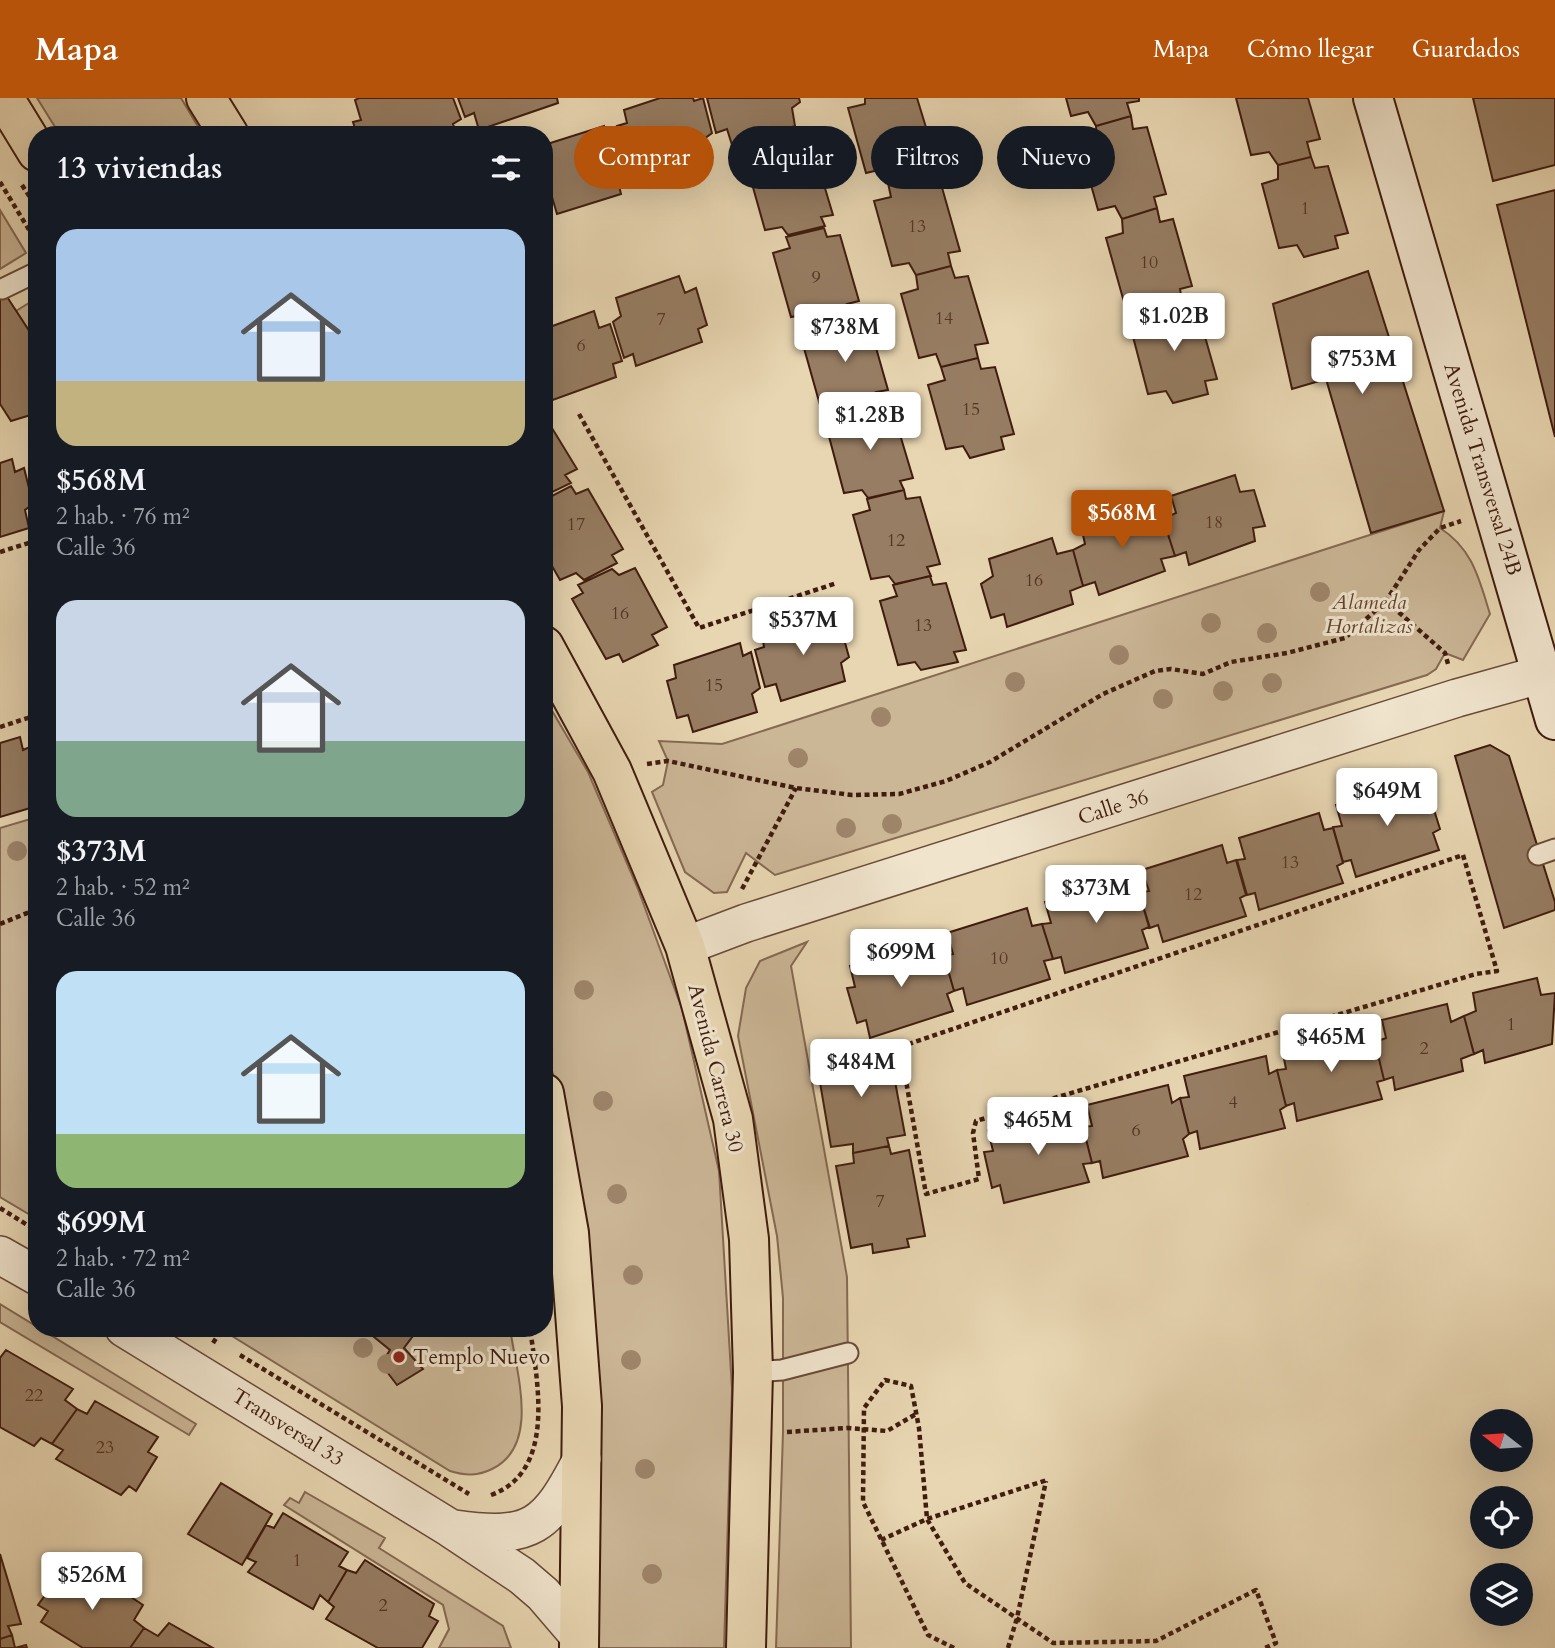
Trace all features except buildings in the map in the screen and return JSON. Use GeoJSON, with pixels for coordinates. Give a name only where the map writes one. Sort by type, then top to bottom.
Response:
{"type":"FeatureCollection","features":[{"type":"Feature","properties":{"kind":"main road"},"geometry":{"type":"LineString","coordinates":[[4,98],[28,137]]}},
{"type":"Feature","properties":{"kind":"main road"},"geometry":{"type":"LineString","coordinates":[[206,98],[223,126]]}},
{"type":"Feature","properties":{"kind":"main road","name":"Avenida Carrera 30"},"geometry":{"type":"LineString","coordinates":[[553,663],[612,771],[685,946],[733,1119],[749,1239],[753,1372],[746,1648]]}},
{"type":"Feature","properties":{"kind":"main road"},"geometry":{"type":"LineString","coordinates":[[553,1144],[569,1234],[582,1406],[579,1642]]}},
{"type":"Feature","properties":{"kind":"street","name":"Avenida Transversal 24B"},"geometry":{"type":"LineString","coordinates":[[1373,98],[1555,720]]}},
{"type":"Feature","properties":{"kind":"street","name":"Calle 36"},"geometry":{"type":"LineString","coordinates":[[685,946],[746,923],[1457,698],[1543,674]]}},
{"type":"Feature","properties":{"kind":"street"},"geometry":{"type":"LineString","coordinates":[[0,1255],[28,1271]]}},
{"type":"Feature","properties":{"kind":"street","name":"Transversal 33"},"geometry":{"type":"LineString","coordinates":[[140,1337],[493,1534],[526,1530],[554,1508],[582,1459]]}},
{"type":"Feature","properties":{"kind":"street","name":"Transversal 33"},"geometry":{"type":"LineString","coordinates":[[455,1513],[542,1594],[579,1642]]}},
{"type":"Feature","properties":{"kind":"lane"},"geometry":{"type":"LineString","coordinates":[[2,289],[28,276]]}},
{"type":"Feature","properties":{"kind":"lane"},"geometry":{"type":"LineString","coordinates":[[753,1372],[782,1370],[848,1353]]}},
{"type":"Feature","properties":{"kind":"path"},"geometry":{"type":"LineString","coordinates":[[0,182],[28,228]]}},
{"type":"Feature","properties":{"kind":"path"},"geometry":{"type":"LineString","coordinates":[[579,414],[699,628],[837,583]]}},
{"type":"Feature","properties":{"kind":"path"},"geometry":{"type":"LineString","coordinates":[[612,771],[668,761],[796,788],[852,795],[899,794],[946,781],[990,762],[1103,694],[1155,671],[1171,669],[1203,674],[1231,662],[1287,653],[1345,638],[1386,601],[1419,550],[1440,528],[1495,508]]}},
{"type":"Feature","properties":{"kind":"path"},"geometry":{"type":"LineString","coordinates":[[0,552],[28,543]]}},
{"type":"Feature","properties":{"kind":"path"},"geometry":{"type":"LineString","coordinates":[[1386,601],[1445,653],[1457,698]]}},
{"type":"Feature","properties":{"kind":"path"},"geometry":{"type":"LineString","coordinates":[[0,727],[28,718]]}},
{"type":"Feature","properties":{"kind":"path"},"geometry":{"type":"LineString","coordinates":[[746,923],[740,904],[742,888],[796,788]]}},
{"type":"Feature","properties":{"kind":"path"},"geometry":{"type":"LineString","coordinates":[[1463,855],[1470,871],[1497,971],[1476,974],[976,1121],[973,1133],[979,1180],[926,1194],[900,1047],[1463,855]]}},
{"type":"Feature","properties":{"kind":"path"},"geometry":{"type":"LineString","coordinates":[[0,923],[28,912]]}},
{"type":"Feature","properties":{"kind":"path"},"geometry":{"type":"LineString","coordinates":[[0,1208],[28,1225]]}},
{"type":"Feature","properties":{"kind":"path"},"geometry":{"type":"LineString","coordinates":[[211,1337],[227,1347]]}},
{"type":"Feature","properties":{"kind":"path"},"geometry":{"type":"LineString","coordinates":[[483,1496],[493,1495],[513,1484],[530,1458],[538,1433],[538,1395],[531,1337]]}},
{"type":"Feature","properties":{"kind":"path"},"geometry":{"type":"LineString","coordinates":[[239,1354],[473,1497],[455,1513]]}},
{"type":"Feature","properties":{"kind":"path"},"geometry":{"type":"LineString","coordinates":[[954,1648],[928,1635],[863,1502],[864,1408],[885,1380],[911,1386],[927,1519],[965,1583],[1053,1643],[1156,1641],[1256,1590],[1276,1643],[1265,1648]]}},
{"type":"Feature","properties":{"kind":"path"},"geometry":{"type":"LineString","coordinates":[[752,1438],[783,1432],[847,1428],[864,1432],[887,1431],[916,1414]]}},
{"type":"Feature","properties":{"kind":"path"},"geometry":{"type":"LineString","coordinates":[[881,1540],[927,1519],[1046,1480],[1017,1618],[1008,1648]]}},
{"type":"Feature","properties":{"kind":"path"},"geometry":{"type":"LineString","coordinates":[[1156,1641],[1159,1648]]}},
{"type":"Feature","properties":{"kind":"green space"},"geometry":{"type":"Polygon","coordinates":[[[37,98],[181,98],[198,126],[54,126],[37,98]]]}},
{"type":"Feature","properties":{"kind":"green space"},"geometry":{"type":"Polygon","coordinates":[[[0,210],[26,253],[0,269],[0,210]]]}},
{"type":"Feature","properties":{"kind":"green space"},"geometry":{"type":"Polygon","coordinates":[[[28,304],[28,329],[16,311],[28,304]]]}},
{"type":"Feature","properties":{"kind":"green space","name":"Alameda Hortalizas"},"geometry":{"type":"Polygon","coordinates":[[[1444,511],[1440,528],[1460,545],[1467,555],[1478,577],[1490,614],[1463,660],[1445,653],[1436,669],[1427,675],[775,875],[746,853],[727,892],[714,893],[685,872],[652,792],[663,785],[668,761],[659,741],[722,744],[1444,511]]]}},
{"type":"Feature","properties":{"kind":"green space"},"geometry":{"type":"Polygon","coordinates":[[[553,712],[588,772],[638,889],[682,1009],[719,1171],[732,1389],[724,1648],[593,1648],[560,1098],[553,1074],[553,712]]]}},
{"type":"Feature","properties":{"kind":"green space"},"geometry":{"type":"Polygon","coordinates":[[[28,820],[28,1214],[0,1197],[0,828],[28,820]]]}},
{"type":"Feature","properties":{"kind":"green space"},"geometry":{"type":"Polygon","coordinates":[[[807,942],[791,966],[847,1277],[851,1648],[776,1648],[783,1432],[783,1298],[777,1236],[738,1036],[746,988],[760,961],[807,942]]]}},
{"type":"Feature","properties":{"kind":"green space"},"geometry":{"type":"Polygon","coordinates":[[[0,1304],[28,1321],[28,1337],[54,1337],[196,1424],[189,1435],[0,1322],[0,1304]]]}},
{"type":"Feature","properties":{"kind":"green space"},"geometry":{"type":"Polygon","coordinates":[[[234,1337],[512,1337],[522,1406],[516,1443],[507,1458],[492,1469],[472,1474],[450,1471],[234,1337]]]}},
{"type":"Feature","properties":{"kind":"green space"},"geometry":{"type":"Polygon","coordinates":[[[305,1492],[385,1538],[379,1548],[503,1626],[511,1648],[439,1648],[449,1629],[443,1605],[284,1505],[290,1498],[299,1503],[305,1492]]]}},
{"type":"Feature","properties":{"kind":"place","name":"Templo Nuevo"},"geometry":{"type":"Point","coordinates":[399,1357]}}]}
